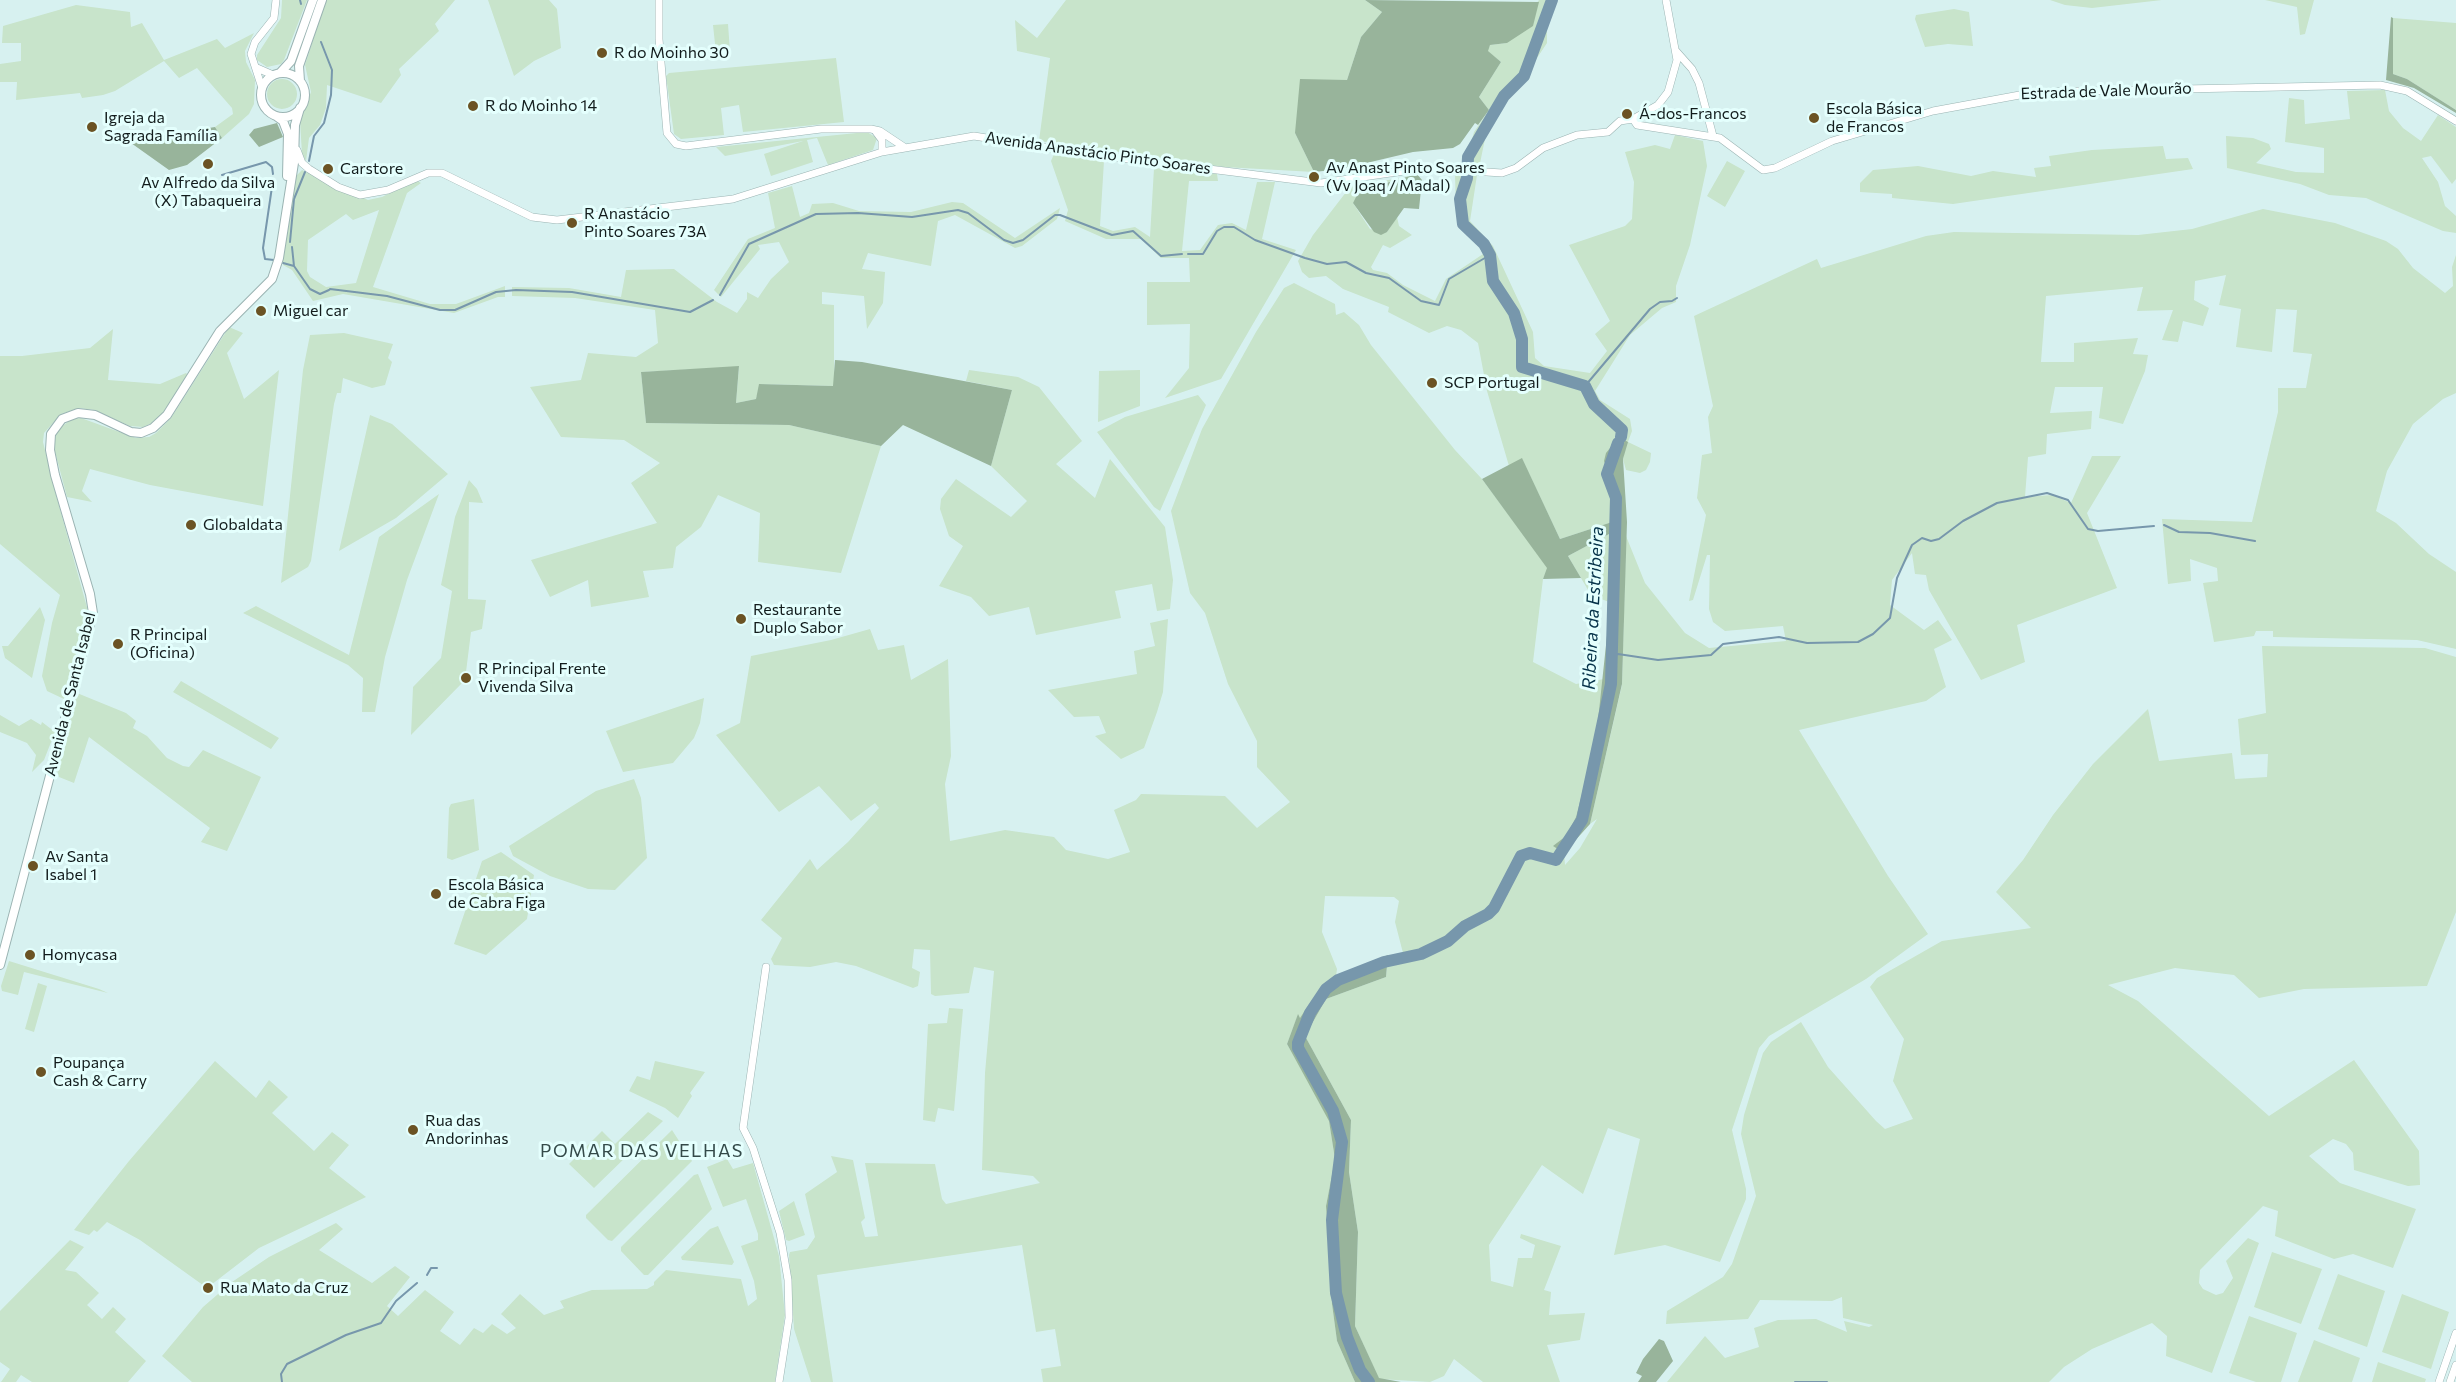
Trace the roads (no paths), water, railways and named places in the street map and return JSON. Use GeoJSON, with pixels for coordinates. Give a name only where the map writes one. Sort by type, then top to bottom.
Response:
{"type":"FeatureCollection","features":[{"type":"Feature","properties":{"kind":"main road"},"geometry":{"type":"LineString","coordinates":[[292,135],[283,121],[262,102],[262,88],[291,62],[313,0]]}},
{"type":"Feature","properties":{"kind":"main road"},"geometry":{"type":"LineString","coordinates":[[275,115],[289,116],[300,108],[305,95],[300,82],[299,66],[322,0]]}},
{"type":"Feature","properties":{"kind":"main road"},"geometry":{"type":"LineString","coordinates":[[276,74],[291,75],[300,82]]}},
{"type":"Feature","properties":{"kind":"main road","name":"Avenida de Santa Isabel"},"geometry":{"type":"LineString","coordinates":[[285,219],[292,135],[300,108]]}},
{"type":"Feature","properties":{"kind":"main road","name":"Avenida de Santa Isabel"},"geometry":{"type":"LineString","coordinates":[[0,965],[93,613],[90,594],[55,475],[50,450],[51,434],[62,419],[78,413],[95,415],[135,433],[145,432],[158,425],[167,415],[220,331],[272,279],[279,258],[294,163],[292,135]]}},
{"type":"Feature","properties":{"kind":"street"},"geometry":{"type":"LineString","coordinates":[[262,88],[251,60],[252,48],[274,18],[276,0]]}},
{"type":"Feature","properties":{"kind":"street"},"geometry":{"type":"LineString","coordinates":[[659,0],[659,39],[669,137],[676,144],[686,146],[821,129],[871,129],[904,147]]}},
{"type":"Feature","properties":{"kind":"street"},"geometry":{"type":"LineString","coordinates":[[1635,122],[1658,105],[1668,92],[1676,69],[1676,51],[1666,0]]}},
{"type":"Feature","properties":{"kind":"street"},"geometry":{"type":"LineString","coordinates":[[1635,122],[1713,136],[1699,83],[1692,69],[1676,51]]}},
{"type":"Feature","properties":{"kind":"street"},"geometry":{"type":"LineString","coordinates":[[254,66],[264,73],[276,74]]}},
{"type":"Feature","properties":{"kind":"street","name":"Estrada de Vale Mourão"},"geometry":{"type":"LineString","coordinates":[[1713,136],[1734,146],[1760,168],[1775,168],[1832,141],[1933,111],[2022,93],[2215,87],[2380,86],[2407,90],[2456,121]]}},
{"type":"Feature","properties":{"kind":"street","name":"Avenida Anastácio Pinto Soares"},"geometry":{"type":"LineString","coordinates":[[892,149],[982,136],[1153,163],[1321,183],[1342,182],[1417,169],[1509,172],[1543,147],[1577,135],[1608,132],[1620,121],[1635,122]]}},
{"type":"Feature","properties":{"kind":"street"},"geometry":{"type":"LineString","coordinates":[[871,129],[880,136],[883,148]]}},
{"type":"Feature","properties":{"kind":"street"},"geometry":{"type":"LineString","coordinates":[[292,135],[298,155],[309,169]]}},
{"type":"Feature","properties":{"kind":"street"},"geometry":{"type":"LineString","coordinates":[[294,163],[360,195],[388,190],[428,173],[442,173],[532,217],[557,220],[733,199],[883,148],[892,149],[889,137]]}},
{"type":"Feature","properties":{"kind":"street"},"geometry":{"type":"LineString","coordinates":[[292,177],[299,168],[309,169]]}},
{"type":"Feature","properties":{"kind":"street"},"geometry":{"type":"LineString","coordinates":[[766,967],[743,1128],[780,1233],[788,1280],[789,1318],[779,1382]]}},
{"type":"Feature","properties":{"kind":"street"},"geometry":{"type":"LineString","coordinates":[[2439,1382],[2456,1334]]}},
{"type":"Feature","properties":{"kind":"street"},"geometry":{"type":"LineString","coordinates":[[2450,1382],[2456,1365]]}},
{"type":"Feature","properties":{"kind":"waterway"},"geometry":{"type":"LineString","coordinates":[[300,0],[301,4]]}},
{"type":"Feature","properties":{"kind":"waterway","name":"Ribeira da Estribeira"},"geometry":{"type":"LineString","coordinates":[[1552,0],[1524,76],[1504,96],[1468,157],[1467,178],[1460,199],[1463,224],[1484,244],[1490,255],[1493,281],[1514,313],[1522,339],[1522,367],[1585,386],[1594,404],[1622,430],[1621,437]]}},
{"type":"Feature","properties":{"kind":"waterway"},"geometry":{"type":"LineString","coordinates":[[309,161],[314,136],[324,123],[331,95],[332,70],[321,42]]}},
{"type":"Feature","properties":{"kind":"waterway"},"geometry":{"type":"LineString","coordinates":[[222,175],[266,162],[272,167],[273,174]]}},
{"type":"Feature","properties":{"kind":"waterway"},"geometry":{"type":"LineString","coordinates":[[290,242],[294,199],[305,172]]}},
{"type":"Feature","properties":{"kind":"waterway"},"geometry":{"type":"LineString","coordinates":[[273,180],[263,248],[265,259],[274,260]]}},
{"type":"Feature","properties":{"kind":"waterway"},"geometry":{"type":"LineString","coordinates":[[720,295],[749,244],[816,214],[858,213],[912,217],[958,210],[968,213],[1004,240],[1013,243],[1023,240],[1055,215],[1060,215],[1112,235],[1133,231],[1161,256],[1182,254]]}},
{"type":"Feature","properties":{"kind":"waterway"},"geometry":{"type":"LineString","coordinates":[[1188,254],[1203,254],[1217,231],[1224,227],[1234,227],[1255,240],[1305,258],[1327,264],[1346,262],[1366,273],[1389,278],[1421,301],[1439,305],[1449,279],[1490,255]]}},
{"type":"Feature","properties":{"kind":"waterway"},"geometry":{"type":"LineString","coordinates":[[292,247],[294,266],[310,289],[320,294],[329,290]]}},
{"type":"Feature","properties":{"kind":"waterway"},"geometry":{"type":"LineString","coordinates":[[283,263],[294,266]]}},
{"type":"Feature","properties":{"kind":"waterway"},"geometry":{"type":"LineString","coordinates":[[330,289],[387,296],[440,310],[455,310],[496,292],[516,290],[572,292],[690,312],[713,300]]}},
{"type":"Feature","properties":{"kind":"waterway"},"geometry":{"type":"LineString","coordinates":[[1585,386],[1650,309],[1660,302],[1677,298]]}},
{"type":"Feature","properties":{"kind":"waterway","name":"Ribeira da Estribeira"},"geometry":{"type":"LineString","coordinates":[[1369,1382],[1360,1370],[1347,1337],[1336,1293],[1332,1220],[1342,1142],[1333,1111],[1298,1048],[1298,1043],[1310,1013],[1326,989],[1338,980],[1384,962],[1421,954],[1448,941],[1465,926],[1488,914],[1494,908],[1521,856],[1530,853],[1556,860],[1582,820],[1611,684],[1616,498],[1607,474],[1618,443]]}},
{"type":"Feature","properties":{"kind":"waterway"},"geometry":{"type":"LineString","coordinates":[[1611,657],[1618,654],[1658,660],[1711,655],[1723,644],[1779,637],[1807,643],[1858,642],[1873,634],[1890,618],[1897,578],[1912,545],[1922,538],[1931,541],[1939,539],[1963,521],[1997,503],[2047,493],[2068,500],[2088,529],[2098,531],[2154,526]]}},
{"type":"Feature","properties":{"kind":"waterway"},"geometry":{"type":"LineString","coordinates":[[2164,525],[2179,532],[2210,533],[2255,541]]}},
{"type":"Feature","properties":{"kind":"waterway"},"geometry":{"type":"LineString","coordinates":[[427,1275],[431,1268],[437,1268]]}},
{"type":"Feature","properties":{"kind":"waterway"},"geometry":{"type":"LineString","coordinates":[[282,1382],[281,1374],[287,1364],[346,1335],[381,1323],[396,1301],[417,1283]]}},
{"type":"Feature","properties":{"kind":"waterway"},"geometry":{"type":"LineString","coordinates":[[1795,1382],[1827,1382]]}},
{"type":"Feature","properties":{"kind":"place","name":"R do Moinho 30"},"geometry":{"type":"Point","coordinates":[602,53]}},
{"type":"Feature","properties":{"kind":"place","name":"R do Moinho 14"},"geometry":{"type":"Point","coordinates":[473,106]}},
{"type":"Feature","properties":{"kind":"place","name":"Á-dos-Francos"},"geometry":{"type":"Point","coordinates":[1627,114]}},
{"type":"Feature","properties":{"kind":"place","name":"Escola Básica de Francos"},"geometry":{"type":"Point","coordinates":[1814,118]}},
{"type":"Feature","properties":{"kind":"place","name":"Igreja da Sagrada Família"},"geometry":{"type":"Point","coordinates":[92,127]}},
{"type":"Feature","properties":{"kind":"place","name":"Av Alfredo da Silva (X) Tabaqueira"},"geometry":{"type":"Point","coordinates":[208,164]}},
{"type":"Feature","properties":{"kind":"place","name":"Carstore"},"geometry":{"type":"Point","coordinates":[328,169]}},
{"type":"Feature","properties":{"kind":"place","name":"Av Anast Pinto Soares (Vv Joaq / Madal)"},"geometry":{"type":"Point","coordinates":[1314,177]}},
{"type":"Feature","properties":{"kind":"place","name":"R Anastácio Pinto Soares 73A"},"geometry":{"type":"Point","coordinates":[572,223]}},
{"type":"Feature","properties":{"kind":"place","name":"Miguel car"},"geometry":{"type":"Point","coordinates":[261,311]}},
{"type":"Feature","properties":{"kind":"place","name":"SCP Portugal"},"geometry":{"type":"Point","coordinates":[1432,383]}},
{"type":"Feature","properties":{"kind":"place","name":"Globaldata"},"geometry":{"type":"Point","coordinates":[191,525]}},
{"type":"Feature","properties":{"kind":"place","name":"Restaurante Duplo Sabor"},"geometry":{"type":"Point","coordinates":[741,619]}},
{"type":"Feature","properties":{"kind":"place","name":"R Principal (Oficina)"},"geometry":{"type":"Point","coordinates":[118,644]}},
{"type":"Feature","properties":{"kind":"place","name":"R Principal Frente Vivenda Silva"},"geometry":{"type":"Point","coordinates":[466,678]}},
{"type":"Feature","properties":{"kind":"place","name":"Av Santa Isabel 1"},"geometry":{"type":"Point","coordinates":[33,866]}},
{"type":"Feature","properties":{"kind":"place","name":"Escola Básica de Cabra Figa"},"geometry":{"type":"Point","coordinates":[436,894]}},
{"type":"Feature","properties":{"kind":"place","name":"Homycasa"},"geometry":{"type":"Point","coordinates":[30,955]}},
{"type":"Feature","properties":{"kind":"place","name":"Poupança Cash & Carry"},"geometry":{"type":"Point","coordinates":[41,1072]}},
{"type":"Feature","properties":{"kind":"place","name":"Rua das Andorinhas"},"geometry":{"type":"Point","coordinates":[413,1130]}},
{"type":"Feature","properties":{"kind":"place","name":"Rua Mato da Cruz"},"geometry":{"type":"Point","coordinates":[208,1288]}},
{"type":"Feature","properties":{"kind":"district","name":"POMAR DAS VELHAS"},"geometry":{"type":"Point","coordinates":[642,1151]}}]}
